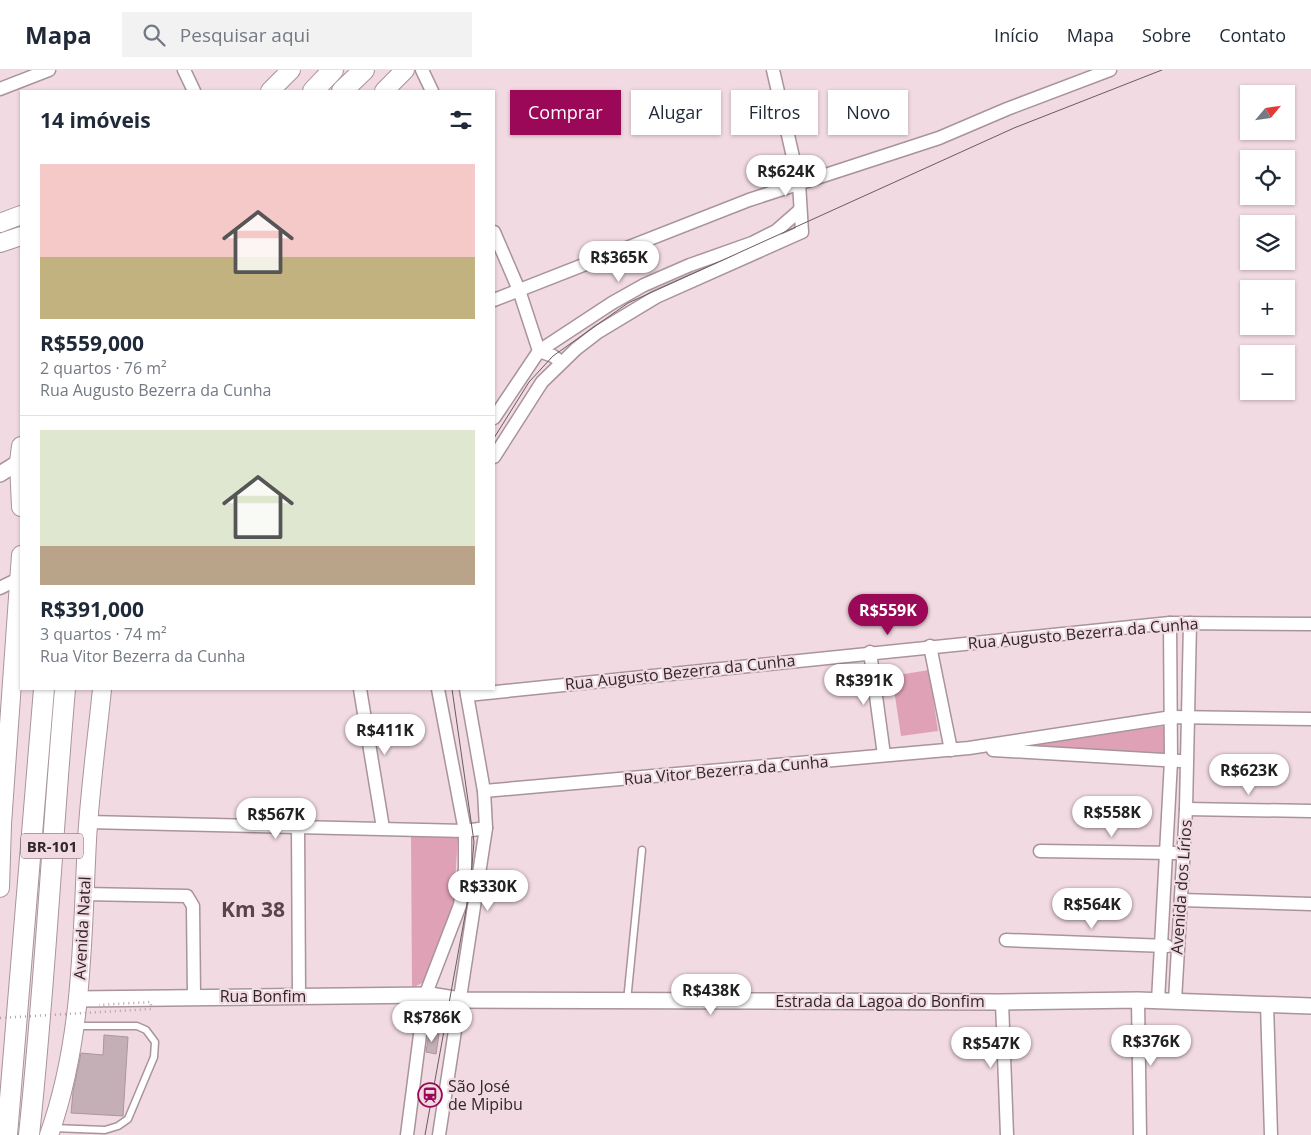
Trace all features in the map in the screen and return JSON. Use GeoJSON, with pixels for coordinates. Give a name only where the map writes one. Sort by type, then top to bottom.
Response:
{"type":"FeatureCollection","features":[{"type":"Feature","properties":{"kind":"highway"},"geometry":{"type":"LineString","coordinates":[[314,90],[333,70]]}},
{"type":"Feature","properties":{"kind":"highway"},"geometry":{"type":"LineString","coordinates":[[343,90],[364,70]]}},
{"type":"Feature","properties":{"kind":"highway","name":"BR-101"},"geometry":{"type":"LineString","coordinates":[[8,1135],[44,690]]}},
{"type":"Feature","properties":{"kind":"highway","name":"BR-101"},"geometry":{"type":"LineString","coordinates":[[29,1135],[40,1030],[54,810],[65,690]]}},
{"type":"Feature","properties":{"kind":"main road"},"geometry":{"type":"LineString","coordinates":[[271,90],[291,70]]}},
{"type":"Feature","properties":{"kind":"main road"},"geometry":{"type":"LineString","coordinates":[[385,90],[405,70]]}},
{"type":"Feature","properties":{"kind":"main road"},"geometry":{"type":"LineString","coordinates":[[0,223],[20,215]]}},
{"type":"Feature","properties":{"kind":"main road"},"geometry":{"type":"LineString","coordinates":[[0,244],[20,236]]}},
{"type":"Feature","properties":{"kind":"main road"},"geometry":{"type":"LineString","coordinates":[[0,878],[1,824],[20,578]]}},
{"type":"Feature","properties":{"kind":"main road","name":"Avenida Natal"},"geometry":{"type":"LineString","coordinates":[[50,1131],[68,1071],[75,1026],[88,822],[102,690]]}},
{"type":"Feature","properties":{"kind":"street"},"geometry":{"type":"LineString","coordinates":[[0,89],[49,70]]}},
{"type":"Feature","properties":{"kind":"street"},"geometry":{"type":"LineString","coordinates":[[184,70],[194,90]]}},
{"type":"Feature","properties":{"kind":"street"},"geometry":{"type":"LineString","coordinates":[[422,70],[432,90]]}},
{"type":"Feature","properties":{"kind":"street"},"geometry":{"type":"LineString","coordinates":[[495,455],[527,403],[561,362],[598,332],[656,297],[802,232],[799,184],[773,70]]}},
{"type":"Feature","properties":{"kind":"street"},"geometry":{"type":"LineString","coordinates":[[495,300],[749,200],[939,138],[1007,109],[1110,70]]}},
{"type":"Feature","properties":{"kind":"street"},"geometry":{"type":"LineString","coordinates":[[495,417],[539,351],[612,303],[644,285],[690,265],[752,243],[776,231],[800,210]]}},
{"type":"Feature","properties":{"kind":"street"},"geometry":{"type":"LineString","coordinates":[[495,234],[519,290],[539,351]]}},
{"type":"Feature","properties":{"kind":"street"},"geometry":{"type":"LineString","coordinates":[[539,351],[553,356],[561,362]]}},
{"type":"Feature","properties":{"kind":"street"},"geometry":{"type":"LineString","coordinates":[[0,474],[20,454]]}},
{"type":"Feature","properties":{"kind":"street"},"geometry":{"type":"LineString","coordinates":[[0,588],[20,578]]}},
{"type":"Feature","properties":{"kind":"street","name":"Rua Augusto Bezerra da Cunha"},"geometry":{"type":"LineString","coordinates":[[495,689],[1170,623],[1311,624]]}},
{"type":"Feature","properties":{"kind":"street","name":"Avenida dos Lírios"},"geometry":{"type":"LineString","coordinates":[[1158,1001],[1172,761],[1170,623]]}},
{"type":"Feature","properties":{"kind":"street","name":"Avenida dos Lírios"},"geometry":{"type":"LineString","coordinates":[[1175,1001],[1177,946],[1182,900],[1188,762],[1190,623]]}},
{"type":"Feature","properties":{"kind":"street"},"geometry":{"type":"LineString","coordinates":[[930,646],[951,750]]}},
{"type":"Feature","properties":{"kind":"street"},"geometry":{"type":"LineString","coordinates":[[870,652],[884,756]]}},
{"type":"Feature","properties":{"kind":"street"},"geometry":{"type":"LineString","coordinates":[[360,690],[383,828]]}},
{"type":"Feature","properties":{"kind":"street"},"geometry":{"type":"LineString","coordinates":[[407,1135],[424,996],[460,905],[465,868],[465,831],[438,690]]}},
{"type":"Feature","properties":{"kind":"street","name":"Rua Augusto Bezerra da Cunha"},"geometry":{"type":"LineString","coordinates":[[466,692],[486,690]]}},
{"type":"Feature","properties":{"kind":"street"},"geometry":{"type":"LineString","coordinates":[[439,1135],[454,999],[486,828],[484,791],[466,692]]}},
{"type":"Feature","properties":{"kind":"street","name":"Rua Vitor Bezerra da Cunha"},"geometry":{"type":"LineString","coordinates":[[484,791],[951,750],[1172,717],[1311,719]]}},
{"type":"Feature","properties":{"kind":"street","name":"Rua Vitor Bezerra da Cunha"},"geometry":{"type":"LineString","coordinates":[[969,748],[1188,762]]}},
{"type":"Feature","properties":{"kind":"street"},"geometry":{"type":"LineString","coordinates":[[1186,809],[1311,811]]}},
{"type":"Feature","properties":{"kind":"street"},"geometry":{"type":"LineString","coordinates":[[88,822],[465,831],[486,828]]}},
{"type":"Feature","properties":{"kind":"street"},"geometry":{"type":"LineString","coordinates":[[298,826],[299,996]]}},
{"type":"Feature","properties":{"kind":"street"},"geometry":{"type":"LineString","coordinates":[[1040,851],[1183,854]]}},
{"type":"Feature","properties":{"kind":"street"},"geometry":{"type":"LineString","coordinates":[[84,894],[187,896],[193,906],[194,997]]}},
{"type":"Feature","properties":{"kind":"street"},"geometry":{"type":"LineString","coordinates":[[1182,900],[1311,904]]}},
{"type":"Feature","properties":{"kind":"street"},"geometry":{"type":"LineString","coordinates":[[1006,940],[1177,946]]}},
{"type":"Feature","properties":{"kind":"street","name":"Rua Bonfim"},"geometry":{"type":"LineString","coordinates":[[78,999],[424,996],[454,999]]}},
{"type":"Feature","properties":{"kind":"street","name":"Estrada da Lagoa do Bonfim"},"geometry":{"type":"LineString","coordinates":[[454,999],[1002,1002],[1138,1000],[1311,1006]]}},
{"type":"Feature","properties":{"kind":"street"},"geometry":{"type":"LineString","coordinates":[[1138,1000],[1140,1135]]}},
{"type":"Feature","properties":{"kind":"street"},"geometry":{"type":"LineString","coordinates":[[1002,1002],[1007,1135]]}},
{"type":"Feature","properties":{"kind":"street"},"geometry":{"type":"LineString","coordinates":[[1267,1004],[1272,1135]]}},
{"type":"Feature","properties":{"kind":"lane"},"geometry":{"type":"LineString","coordinates":[[626,1001],[642,850]]}},
{"type":"Feature","properties":{"kind":"lane"},"geometry":{"type":"LineString","coordinates":[[50,1131],[105,1130],[118,1126],[128,1119],[154,1057],[155,1042],[146,1030],[137,1026],[75,1026]]}},
{"type":"Feature","properties":{"kind":"path"},"geometry":{"type":"LineString","coordinates":[[0,1018],[151,1009],[151,1002],[99,1005]]}},
{"type":"Feature","properties":{"kind":"shaded area"},"geometry":{"type":"Polygon","coordinates":[[[929,670],[938,731],[901,736],[892,676],[929,670]]]}},
{"type":"Feature","properties":{"kind":"shaded area"},"geometry":{"type":"Polygon","coordinates":[[[1164,726],[1164,755],[1007,747],[1164,726]]]}},
{"type":"Feature","properties":{"kind":"shaded area"},"geometry":{"type":"Polygon","coordinates":[[[411,836],[458,837],[453,911],[424,982],[412,988],[411,836]]]}},
{"type":"Feature","properties":{"kind":"building"},"geometry":{"type":"Polygon","coordinates":[[[429,1032],[439,1034],[436,1054],[426,1052],[429,1032]]]}},
{"type":"Feature","properties":{"kind":"building"},"geometry":{"type":"Polygon","coordinates":[[[104,1035],[128,1037],[123,1116],[71,1113],[81,1053],[103,1055],[104,1035]]]}},
{"type":"Feature","properties":{"kind":"tram line"},"geometry":{"type":"LineString","coordinates":[[495,436],[529,382],[553,356],[628,303],[1014,128],[1162,70]]}},
{"type":"Feature","properties":{"kind":"tram line"},"geometry":{"type":"LineString","coordinates":[[425,1135],[470,888],[474,842],[452,690]]}},
{"type":"Feature","properties":{"kind":"place","name":"São José de Mipibu"},"geometry":{"type":"Point","coordinates":[430,1095]}},
{"type":"Feature","properties":{"kind":"district","name":"Km 38"},"geometry":{"type":"Point","coordinates":[253,909]}}]}
